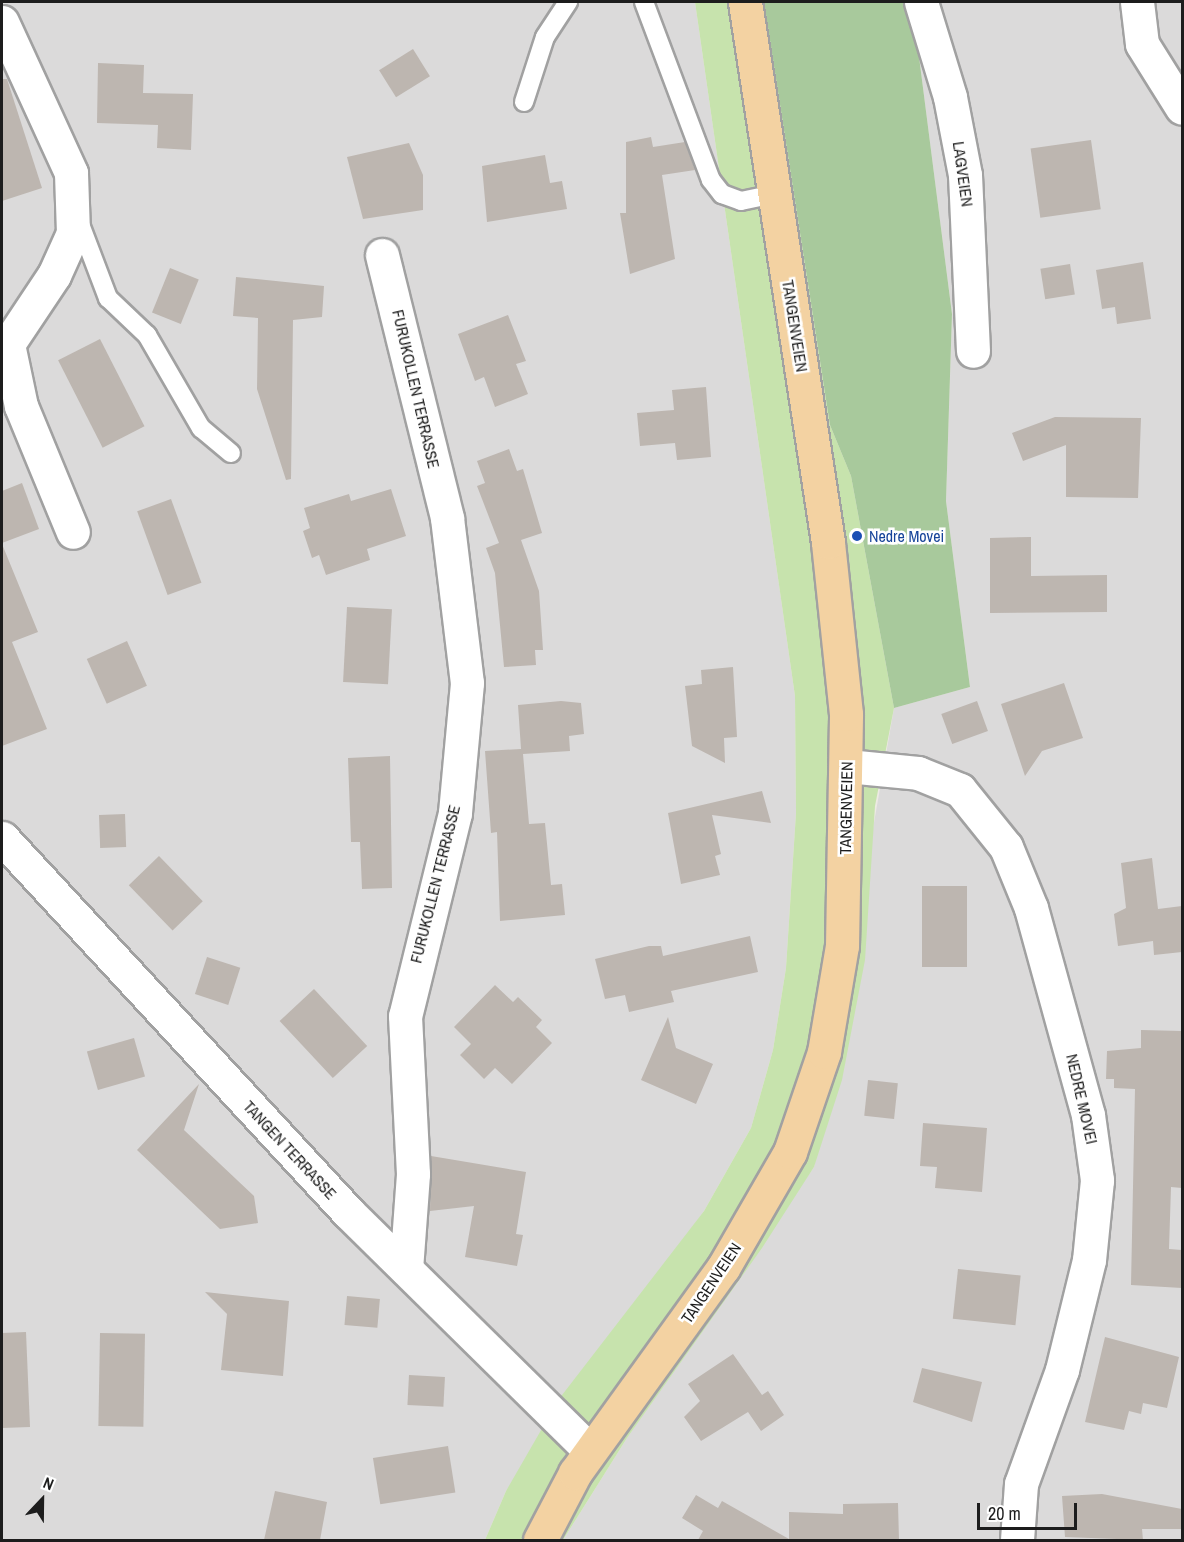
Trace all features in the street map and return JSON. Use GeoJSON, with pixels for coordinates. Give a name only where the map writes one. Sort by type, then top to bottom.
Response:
{"type":"FeatureCollection","features":[{"type":"Feature","properties":{"kind":"main road","name":"TANGENVEIEN"},"geometry":{"type":"LineString","coordinates":[[540,1540],[589,1450],[723,1268],[785,1162],[809,1103],[830,1026],[842,946],[847,766],[828,542],[745,2]]}},
{"type":"Feature","properties":{"kind":"street","name":"LAGVEIEN"},"geometry":{"type":"LineString","coordinates":[[921,2],[950,97],[965,175],[973,351]]}},
{"type":"Feature","properties":{"kind":"street"},"geometry":{"type":"LineString","coordinates":[[1137,2],[1142,44],[1182,108]]}},
{"type":"Feature","properties":{"kind":"street"},"geometry":{"type":"LineString","coordinates":[[2,22],[71,173],[76,215],[54,275],[8,345],[21,406],[73,532]]}},
{"type":"Feature","properties":{"kind":"street","name":"FURUKOLLEN TERRASSE"},"geometry":{"type":"LineString","coordinates":[[382,255],[447,518],[467,683],[454,813],[405,1016],[413,1174],[406,1269]]}},
{"type":"Feature","properties":{"kind":"street","name":"NEDRE MOVEI"},"geometry":{"type":"LineString","coordinates":[[847,766],[918,773],[960,790],[1006,847],[1031,908],[1088,1115],[1097,1180],[1089,1260],[1062,1370],[1021,1484],[1017,1540]]}},
{"type":"Feature","properties":{"kind":"street","name":"TANGEN TERRASSE"},"geometry":{"type":"LineString","coordinates":[[2,838],[406,1269],[589,1450]]}},
{"type":"Feature","properties":{"kind":"lane"},"geometry":{"type":"LineString","coordinates":[[524,102],[545,37],[568,2]]}},
{"type":"Feature","properties":{"kind":"lane"},"geometry":{"type":"LineString","coordinates":[[644,2],[711,180],[722,195],[741,201],[774,194]]}},
{"type":"Feature","properties":{"kind":"lane"},"geometry":{"type":"LineString","coordinates":[[76,215],[108,298],[147,334],[201,428],[231,453]]}},
{"type":"Feature","properties":{"kind":"shaded area"},"geometry":{"type":"Polygon","coordinates":[[[2,2],[695,2],[795,696],[796,813],[786,968],[773,1050],[751,1128],[704,1211],[506,1491],[485,1540],[2,1540],[2,2]]]}},
{"type":"Feature","properties":{"kind":"shaded area"},"geometry":{"type":"Polygon","coordinates":[[[912,2],[1182,2],[1182,1540],[563,1540],[627,1438],[814,1167],[894,708],[970,687],[946,501],[952,314],[912,2]]]}},
{"type":"Feature","properties":{"kind":"green space"},"geometry":{"type":"Polygon","coordinates":[[[695,2],[764,2],[830,425],[851,476],[894,708],[875,806],[865,960],[842,1080],[814,1167],[762,1248],[627,1438],[563,1540],[485,1540],[506,1491],[559,1399],[704,1211],[751,1128],[773,1050],[786,968],[796,813],[795,696],[695,2]]]}},
{"type":"Feature","properties":{"kind":"green space"},"geometry":{"type":"Polygon","coordinates":[[[764,2],[912,2],[952,314],[946,501],[970,687],[894,708],[851,476],[830,425],[764,2]]]}},
{"type":"Feature","properties":{"kind":"building"},"geometry":{"type":"Polygon","coordinates":[[[413,49],[430,76],[396,97],[379,70],[413,49]]]}},
{"type":"Feature","properties":{"kind":"building"},"geometry":{"type":"Polygon","coordinates":[[[98,63],[144,65],[143,93],[193,94],[191,150],[157,148],[158,125],[97,123],[98,63]]]}},
{"type":"Feature","properties":{"kind":"building"},"geometry":{"type":"Polygon","coordinates":[[[2,79],[7,79],[42,188],[2,201],[2,79]]]}},
{"type":"Feature","properties":{"kind":"building"},"geometry":{"type":"Polygon","coordinates":[[[651,137],[653,147],[685,142],[695,170],[662,175],[675,259],[630,274],[620,213],[626,213],[626,142],[651,137]]]}},
{"type":"Feature","properties":{"kind":"building"},"geometry":{"type":"Polygon","coordinates":[[[1091,140],[1101,209],[1040,218],[1031,148],[1091,140]]]}},
{"type":"Feature","properties":{"kind":"building"},"geometry":{"type":"Polygon","coordinates":[[[409,143],[423,175],[423,210],[363,219],[347,157],[409,143]]]}},
{"type":"Feature","properties":{"kind":"building"},"geometry":{"type":"Polygon","coordinates":[[[545,155],[550,183],[562,181],[567,209],[487,222],[482,166],[545,155]]]}},
{"type":"Feature","properties":{"kind":"building"},"geometry":{"type":"Polygon","coordinates":[[[1143,262],[1151,319],[1117,324],[1115,307],[1102,309],[1096,270],[1143,262]]]}},
{"type":"Feature","properties":{"kind":"building"},"geometry":{"type":"Polygon","coordinates":[[[1070,264],[1075,295],[1045,299],[1040,269],[1070,264]]]}},
{"type":"Feature","properties":{"kind":"building"},"geometry":{"type":"Polygon","coordinates":[[[170,268],[199,280],[181,324],[152,313],[170,268]]]}},
{"type":"Feature","properties":{"kind":"building"},"geometry":{"type":"Polygon","coordinates":[[[236,277],[324,286],[322,317],[293,320],[291,479],[286,480],[257,389],[258,318],[233,316],[236,277]]]}},
{"type":"Feature","properties":{"kind":"building"},"geometry":{"type":"Polygon","coordinates":[[[508,315],[526,361],[516,364],[528,394],[495,407],[484,377],[475,381],[458,334],[508,315]]]}},
{"type":"Feature","properties":{"kind":"building"},"geometry":{"type":"Polygon","coordinates":[[[100,339],[144,426],[103,448],[58,360],[100,339]]]}},
{"type":"Feature","properties":{"kind":"building"},"geometry":{"type":"Polygon","coordinates":[[[706,387],[711,457],[677,460],[675,443],[640,446],[637,413],[674,410],[672,390],[706,387]]]}},
{"type":"Feature","properties":{"kind":"building"},"geometry":{"type":"Polygon","coordinates":[[[1055,417],[1141,418],[1138,498],[1066,497],[1066,445],[1023,461],[1012,433],[1055,417]]]}},
{"type":"Feature","properties":{"kind":"building"},"geometry":{"type":"Polygon","coordinates":[[[509,449],[517,471],[523,469],[542,533],[521,540],[539,591],[543,650],[535,650],[536,665],[504,667],[495,573],[486,548],[499,543],[477,486],[485,483],[477,461],[509,449]]]}},
{"type":"Feature","properties":{"kind":"building"},"geometry":{"type":"Polygon","coordinates":[[[22,483],[39,529],[2,543],[2,491],[22,483]]]}},
{"type":"Feature","properties":{"kind":"building"},"geometry":{"type":"Polygon","coordinates":[[[391,489],[406,536],[367,549],[370,560],[326,575],[319,555],[312,558],[303,531],[310,528],[304,508],[349,494],[351,501],[391,489]]]}},
{"type":"Feature","properties":{"kind":"building"},"geometry":{"type":"Polygon","coordinates":[[[171,499],[201,583],[168,595],[137,511],[171,499]]]}},
{"type":"Feature","properties":{"kind":"building"},"geometry":{"type":"Polygon","coordinates":[[[1031,537],[1031,576],[1107,575],[1107,612],[990,613],[990,538],[1031,537]]]}},
{"type":"Feature","properties":{"kind":"building"},"geometry":{"type":"Polygon","coordinates":[[[2,544],[38,632],[12,642],[47,729],[2,746],[2,544]]]}},
{"type":"Feature","properties":{"kind":"building"},"geometry":{"type":"Polygon","coordinates":[[[347,607],[392,609],[388,684],[343,682],[347,607]]]}},
{"type":"Feature","properties":{"kind":"building"},"geometry":{"type":"Polygon","coordinates":[[[127,641],[147,686],[107,704],[87,659],[127,641]]]}},
{"type":"Feature","properties":{"kind":"building"},"geometry":{"type":"Polygon","coordinates":[[[733,667],[737,737],[724,738],[725,763],[692,746],[685,686],[702,684],[701,670],[733,667]]]}},
{"type":"Feature","properties":{"kind":"building"},"geometry":{"type":"Polygon","coordinates":[[[1064,683],[1083,738],[1042,751],[1025,776],[1001,704],[1064,683]]]}},
{"type":"Feature","properties":{"kind":"building"},"geometry":{"type":"Polygon","coordinates":[[[561,701],[581,703],[584,734],[569,736],[570,751],[523,754],[529,824],[545,823],[551,885],[562,884],[565,915],[500,921],[497,832],[491,833],[485,751],[521,749],[518,705],[561,701]]]}},
{"type":"Feature","properties":{"kind":"building"},"geometry":{"type":"Polygon","coordinates":[[[977,701],[988,731],[952,744],[941,714],[977,701]]]}},
{"type":"Feature","properties":{"kind":"building"},"geometry":{"type":"Polygon","coordinates":[[[390,756],[392,888],[362,889],[360,842],[351,842],[348,758],[390,756]]]}},
{"type":"Feature","properties":{"kind":"building"},"geometry":{"type":"Polygon","coordinates":[[[762,791],[771,823],[712,815],[721,854],[715,856],[720,875],[681,884],[668,813],[762,791]]]}},
{"type":"Feature","properties":{"kind":"building"},"geometry":{"type":"Polygon","coordinates":[[[125,814],[126,847],[100,848],[99,815],[125,814]]]}},
{"type":"Feature","properties":{"kind":"building"},"geometry":{"type":"Polygon","coordinates":[[[159,856],[203,901],[173,930],[129,885],[159,856]]]}},
{"type":"Feature","properties":{"kind":"building"},"geometry":{"type":"Polygon","coordinates":[[[1152,858],[1158,909],[1182,906],[1182,952],[1154,955],[1153,941],[1118,946],[1114,914],[1126,908],[1121,863],[1152,858]]]}},
{"type":"Feature","properties":{"kind":"building"},"geometry":{"type":"Polygon","coordinates":[[[922,886],[967,886],[967,967],[922,967],[922,886]]]}},
{"type":"Feature","properties":{"kind":"building"},"geometry":{"type":"Polygon","coordinates":[[[750,936],[758,972],[671,991],[674,1002],[629,1012],[625,995],[605,999],[595,959],[649,946],[661,946],[663,956],[750,936]]]}},
{"type":"Feature","properties":{"kind":"building"},"geometry":{"type":"Polygon","coordinates":[[[207,957],[240,968],[228,1005],[195,994],[207,957]]]}},
{"type":"Feature","properties":{"kind":"building"},"geometry":{"type":"Polygon","coordinates":[[[495,985],[513,1002],[518,997],[542,1020],[536,1027],[552,1043],[512,1084],[495,1068],[484,1079],[460,1055],[471,1044],[454,1027],[495,985]]]}},
{"type":"Feature","properties":{"kind":"building"},"geometry":{"type":"Polygon","coordinates":[[[314,989],[367,1046],[333,1078],[280,1021],[314,989]]]}},
{"type":"Feature","properties":{"kind":"building"},"geometry":{"type":"Polygon","coordinates":[[[668,1017],[676,1048],[713,1064],[696,1104],[641,1080],[668,1017]]]}},
{"type":"Feature","properties":{"kind":"building"},"geometry":{"type":"Polygon","coordinates":[[[1141,1030],[1182,1031],[1182,1188],[1171,1187],[1169,1249],[1182,1250],[1182,1288],[1131,1285],[1135,1089],[1114,1088],[1114,1079],[1106,1079],[1107,1051],[1141,1048],[1141,1030]]]}},
{"type":"Feature","properties":{"kind":"building"},"geometry":{"type":"Polygon","coordinates":[[[134,1038],[145,1076],[98,1090],[87,1052],[134,1038]]]}},
{"type":"Feature","properties":{"kind":"building"},"geometry":{"type":"Polygon","coordinates":[[[868,1080],[898,1083],[894,1119],[864,1116],[868,1080]]]}},
{"type":"Feature","properties":{"kind":"building"},"geometry":{"type":"Polygon","coordinates":[[[199,1084],[184,1130],[254,1196],[258,1223],[220,1229],[137,1150],[199,1084]]]}},
{"type":"Feature","properties":{"kind":"building"},"geometry":{"type":"Polygon","coordinates":[[[923,1123],[987,1128],[982,1192],[935,1188],[937,1167],[920,1166],[923,1123]]]}},
{"type":"Feature","properties":{"kind":"building"},"geometry":{"type":"Polygon","coordinates":[[[431,1156],[526,1172],[516,1234],[523,1235],[517,1266],[465,1257],[474,1206],[430,1211],[431,1156]]]}},
{"type":"Feature","properties":{"kind":"building"},"geometry":{"type":"Polygon","coordinates":[[[958,1269],[1021,1276],[1015,1325],[953,1319],[958,1269]]]}},
{"type":"Feature","properties":{"kind":"building"},"geometry":{"type":"Polygon","coordinates":[[[205,1292],[289,1301],[283,1376],[221,1370],[227,1314],[205,1292]]]}},
{"type":"Feature","properties":{"kind":"building"},"geometry":{"type":"Polygon","coordinates":[[[347,1296],[380,1299],[377,1328],[344,1325],[347,1296]]]}},
{"type":"Feature","properties":{"kind":"building"},"geometry":{"type":"Polygon","coordinates":[[[26,1332],[30,1427],[2,1428],[2,1333],[26,1332]]]}},
{"type":"Feature","properties":{"kind":"building"},"geometry":{"type":"Polygon","coordinates":[[[100,1333],[145,1334],[143,1427],[98,1426],[100,1333]]]}},
{"type":"Feature","properties":{"kind":"building"},"geometry":{"type":"Polygon","coordinates":[[[1105,1337],[1179,1357],[1167,1408],[1143,1403],[1141,1414],[1129,1411],[1124,1430],[1085,1422],[1105,1337]]]}},
{"type":"Feature","properties":{"kind":"building"},"geometry":{"type":"Polygon","coordinates":[[[733,1354],[762,1395],[768,1391],[784,1415],[761,1431],[748,1412],[701,1441],[684,1417],[700,1401],[688,1384],[733,1354]]]}},
{"type":"Feature","properties":{"kind":"building"},"geometry":{"type":"Polygon","coordinates":[[[922,1368],[982,1382],[972,1422],[913,1402],[922,1368]]]}},
{"type":"Feature","properties":{"kind":"building"},"geometry":{"type":"Polygon","coordinates":[[[409,1375],[445,1377],[443,1407],[407,1405],[409,1375]]]}},
{"type":"Feature","properties":{"kind":"building"},"geometry":{"type":"Polygon","coordinates":[[[448,1446],[455,1492],[380,1504],[373,1458],[448,1446]]]}},
{"type":"Feature","properties":{"kind":"building"},"geometry":{"type":"Polygon","coordinates":[[[275,1491],[327,1502],[320,1540],[264,1540],[275,1491]]]}},
{"type":"Feature","properties":{"kind":"building"},"geometry":{"type":"Polygon","coordinates":[[[1102,1494],[1182,1509],[1182,1529],[1142,1529],[1143,1540],[1065,1537],[1062,1496],[1102,1494]]]}},
{"type":"Feature","properties":{"kind":"building"},"geometry":{"type":"Polygon","coordinates":[[[696,1495],[718,1508],[722,1501],[789,1539],[789,1512],[843,1514],[843,1504],[898,1503],[899,1540],[698,1540],[703,1531],[682,1518],[696,1495]]]}},
{"type":"Feature","properties":{"kind":"place","name":"Nedre Movei"},"geometry":{"type":"Point","coordinates":[857,536]}}]}
